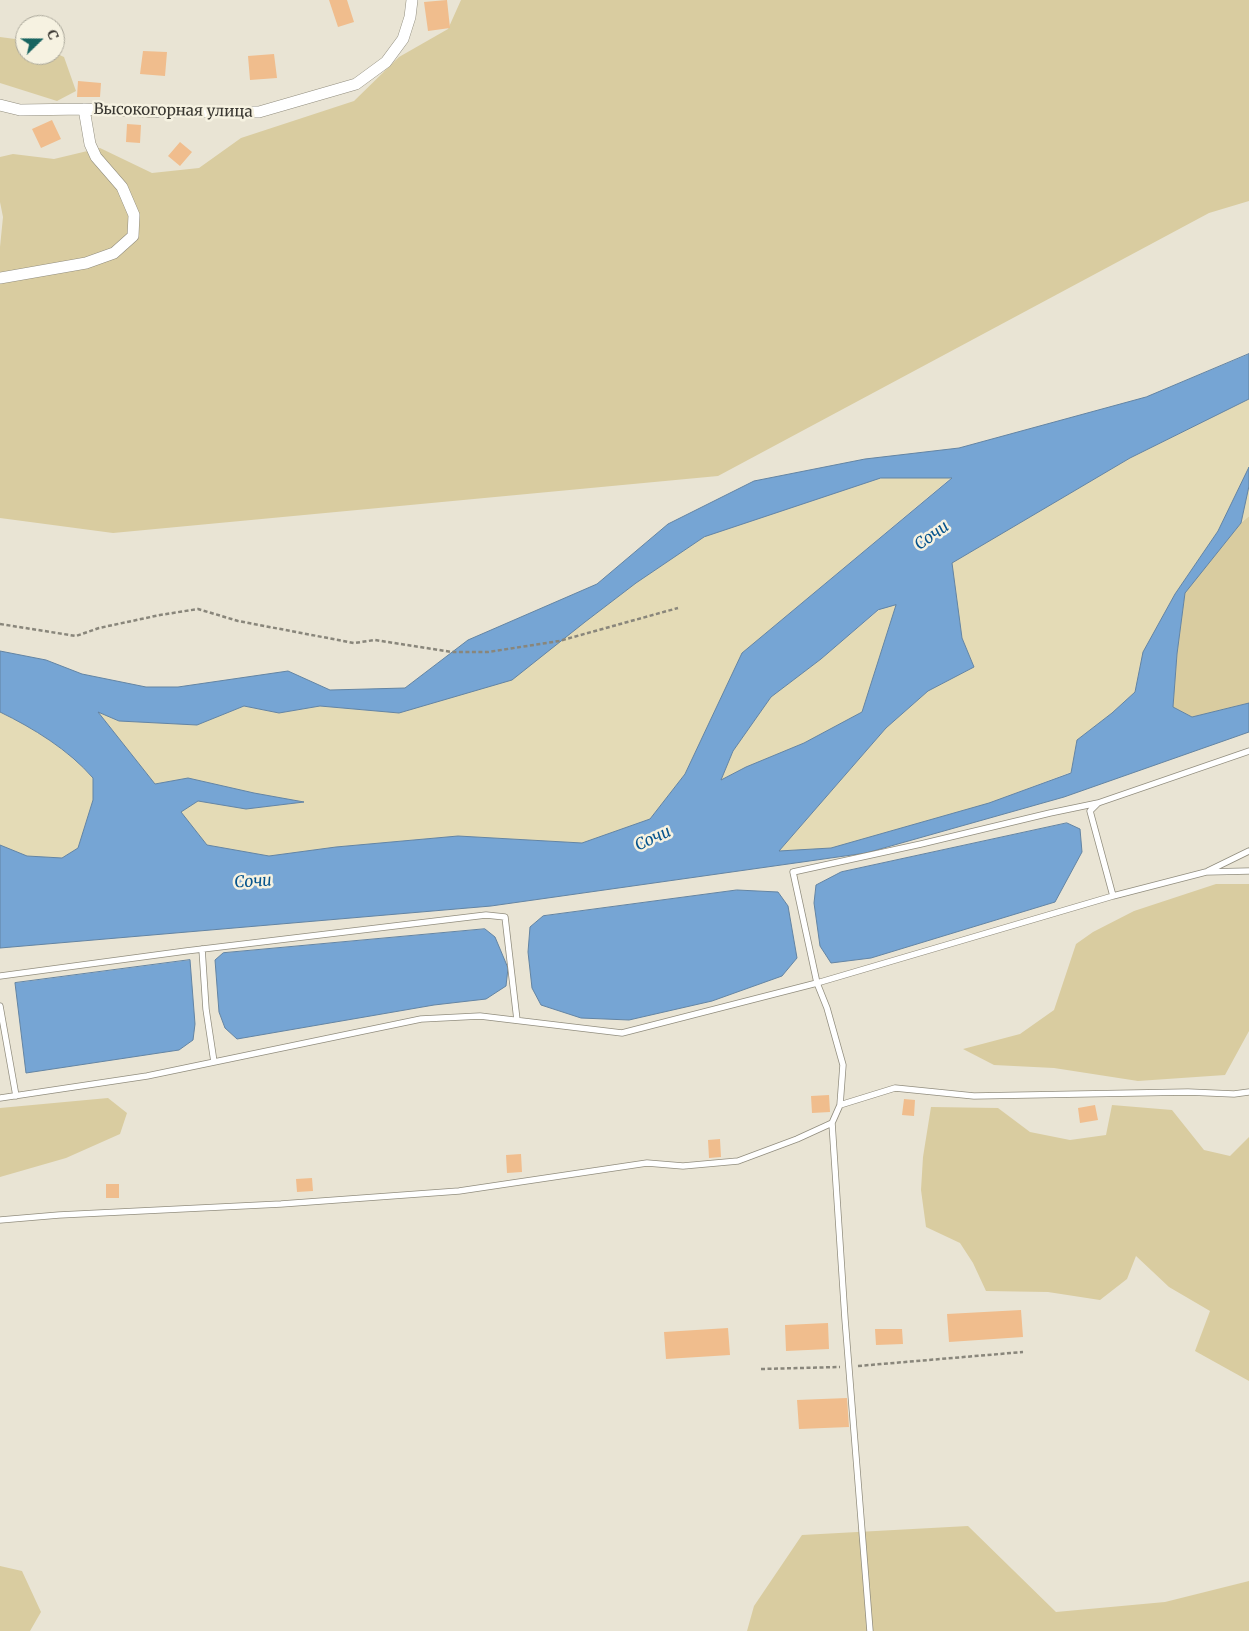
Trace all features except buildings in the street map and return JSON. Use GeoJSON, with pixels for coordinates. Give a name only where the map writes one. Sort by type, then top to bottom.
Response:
{"type":"FeatureCollection","features":[{"type":"Feature","properties":{"kind":"street","name":"Высокогорная улица"},"geometry":{"type":"LineString","coordinates":[[0,105],[20,110],[84,109],[163,112],[259,112],[356,84],[386,62],[403,39],[410,17],[412,0]]}},
{"type":"Feature","properties":{"kind":"street"},"geometry":{"type":"LineString","coordinates":[[0,278],[86,262],[114,253],[133,236],[134,215],[122,187],[96,157],[90,144],[84,109]]}},
{"type":"Feature","properties":{"kind":"lane"},"geometry":{"type":"LineString","coordinates":[[870,1631],[845,1318],[832,1124],[840,1105],[843,1065],[827,1008],[817,983],[793,872],[1098,803],[1249,751]]}},
{"type":"Feature","properties":{"kind":"lane"},"geometry":{"type":"LineString","coordinates":[[1098,803],[1090,811],[1113,896]]}},
{"type":"Feature","properties":{"kind":"lane"},"geometry":{"type":"LineString","coordinates":[[0,1098],[147,1076],[421,1019],[480,1016],[622,1033],[817,983],[1113,896],[1206,872],[1249,851]]}},
{"type":"Feature","properties":{"kind":"lane"},"geometry":{"type":"LineString","coordinates":[[1206,872],[1249,871]]}},
{"type":"Feature","properties":{"kind":"lane"},"geometry":{"type":"LineString","coordinates":[[0,976],[486,914],[505,917],[517,1020]]}},
{"type":"Feature","properties":{"kind":"lane"},"geometry":{"type":"LineString","coordinates":[[202,949],[206,1009],[214,1062]]}},
{"type":"Feature","properties":{"kind":"lane"},"geometry":{"type":"LineString","coordinates":[[0,1006],[16,1096]]}},
{"type":"Feature","properties":{"kind":"lane"},"geometry":{"type":"LineString","coordinates":[[840,1105],[895,1088],[974,1096],[1188,1092],[1234,1094],[1249,1092]]}},
{"type":"Feature","properties":{"kind":"lane"},"geometry":{"type":"LineString","coordinates":[[0,1220],[59,1215],[281,1204],[459,1191],[646,1163],[683,1166],[738,1161],[832,1124]]}},
{"type":"Feature","properties":{"kind":"path"},"geometry":{"type":"LineString","coordinates":[[0,624],[76,636],[98,628],[160,614],[198,609],[238,621],[354,643],[375,640],[452,652],[488,652],[559,641],[678,608]]}},
{"type":"Feature","properties":{"kind":"path"},"geometry":{"type":"LineString","coordinates":[[761,1369],[850,1366],[1023,1352]]}},
{"type":"Feature","properties":{"kind":"shaded area"},"geometry":{"type":"Polygon","coordinates":[[[461,0],[1249,0],[1249,201],[1209,213],[718,476],[113,533],[0,518],[0,247],[3,217],[0,202],[0,157],[13,154],[54,159],[100,148],[152,173],[199,168],[241,138],[354,101],[399,57],[448,29],[461,0]]]}},
{"type":"Feature","properties":{"kind":"shaded area"},"geometry":{"type":"Polygon","coordinates":[[[0,37],[15,39],[15,65],[65,65],[65,60],[76,91],[57,101],[0,83],[0,37]]]}},
{"type":"Feature","properties":{"kind":"shaded area"},"geometry":{"type":"Polygon","coordinates":[[[1249,516],[1249,703],[1192,717],[1173,707],[1177,654],[1185,592],[1241,523],[1249,516]]]}},
{"type":"Feature","properties":{"kind":"shaded area"},"geometry":{"type":"Polygon","coordinates":[[[1216,884],[1249,884],[1249,1031],[1225,1075],[1138,1081],[1054,1068],[994,1065],[963,1049],[1020,1034],[1054,1010],[1076,944],[1093,932],[1134,911],[1216,884]]]}},
{"type":"Feature","properties":{"kind":"shaded area"},"geometry":{"type":"Polygon","coordinates":[[[108,1098],[127,1113],[120,1134],[66,1158],[0,1177],[0,1108],[108,1098]]]}},
{"type":"Feature","properties":{"kind":"shaded area"},"geometry":{"type":"Polygon","coordinates":[[[1112,1105],[1172,1110],[1204,1150],[1230,1156],[1249,1137],[1249,1381],[1195,1351],[1210,1311],[1169,1287],[1136,1256],[1127,1279],[1100,1300],[1048,1292],[986,1291],[973,1263],[960,1243],[926,1227],[921,1190],[923,1157],[931,1107],[998,1108],[1030,1132],[1070,1140],[1106,1135],[1112,1105]]]}},
{"type":"Feature","properties":{"kind":"shaded area"},"geometry":{"type":"Polygon","coordinates":[[[968,1526],[1056,1612],[1165,1602],[1249,1581],[1249,1631],[747,1631],[754,1606],[802,1535],[968,1526]]]}},
{"type":"Feature","properties":{"kind":"shaded area"},"geometry":{"type":"Polygon","coordinates":[[[0,1566],[22,1571],[41,1612],[30,1631],[0,1631],[0,1566]]]}},
{"type":"Feature","properties":{"kind":"sand"},"geometry":{"type":"Polygon","coordinates":[[[1249,399],[1249,467],[1218,531],[1175,594],[1144,652],[1135,692],[1112,713],[1077,740],[1071,772],[989,803],[831,848],[778,852],[886,728],[928,691],[974,667],[962,638],[951,563],[1130,458],[1249,399]]]}},
{"type":"Feature","properties":{"kind":"sand"},"geometry":{"type":"Polygon","coordinates":[[[952,477],[742,653],[685,774],[650,819],[582,843],[458,836],[336,847],[269,856],[207,845],[180,812],[198,801],[246,809],[302,802],[188,778],[155,784],[97,711],[119,721],[197,725],[244,706],[279,713],[320,706],[399,713],[585,622],[636,583],[704,537],[881,478],[952,477]]]}},
{"type":"Feature","properties":{"kind":"sand"},"geometry":{"type":"Polygon","coordinates":[[[1249,486],[1249,516],[1241,523],[1249,486]]]}},
{"type":"Feature","properties":{"kind":"sand"},"geometry":{"type":"Polygon","coordinates":[[[896,605],[862,712],[804,743],[746,767],[721,780],[733,751],[771,697],[821,659],[879,610],[896,605]]]}},
{"type":"Feature","properties":{"kind":"sand"},"geometry":{"type":"Polygon","coordinates":[[[0,712],[50,740],[73,758],[93,778],[93,800],[78,848],[62,858],[27,856],[0,845],[0,712]]]}},
{"type":"Feature","properties":{"kind":"water","name":"Сочи"},"geometry":{"type":"Polygon","coordinates":[[[1249,354],[1249,399],[1130,458],[952,563],[962,638],[974,667],[928,691],[886,728],[779,851],[831,848],[989,803],[1071,773],[1077,740],[1112,713],[1135,692],[1143,652],[1175,594],[1218,531],[1249,467],[1249,486],[1241,523],[1185,593],[1177,654],[1173,707],[1192,717],[1249,703],[1249,732],[1064,797],[866,853],[491,906],[0,948],[0,845],[27,856],[62,858],[78,848],[93,800],[93,778],[62,749],[25,725],[0,712],[0,651],[46,660],[82,674],[146,687],[178,687],[288,671],[330,690],[405,688],[468,640],[597,584],[668,524],[754,481],[865,459],[959,448],[1146,397],[1249,354]],[[881,478],[704,537],[636,583],[512,680],[399,713],[320,706],[279,713],[244,706],[197,725],[119,721],[98,712],[155,784],[188,778],[304,802],[246,809],[198,801],[181,812],[207,845],[269,856],[336,847],[458,836],[582,843],[650,819],[685,774],[742,653],[952,478],[881,478]],[[896,605],[878,610],[821,659],[771,697],[733,751],[721,780],[746,767],[804,743],[862,712],[896,605]]]}},
{"type":"Feature","properties":{"kind":"water"},"geometry":{"type":"Polygon","coordinates":[[[1067,823],[1080,829],[1082,852],[1055,902],[871,958],[831,963],[820,946],[814,903],[816,885],[841,872],[1067,823]]]}},
{"type":"Feature","properties":{"kind":"water"},"geometry":{"type":"Polygon","coordinates":[[[737,890],[778,892],[788,906],[797,958],[782,976],[712,1001],[629,1020],[581,1018],[541,1005],[532,988],[528,952],[530,927],[543,916],[737,890]]]}},
{"type":"Feature","properties":{"kind":"water"},"geometry":{"type":"Polygon","coordinates":[[[485,929],[495,937],[508,968],[506,986],[486,999],[434,1005],[237,1039],[225,1028],[219,1012],[215,960],[223,953],[485,929]]]}},
{"type":"Feature","properties":{"kind":"water"},"geometry":{"type":"Polygon","coordinates":[[[190,960],[195,1024],[193,1040],[179,1050],[26,1073],[15,983],[190,960]]]}}]}
